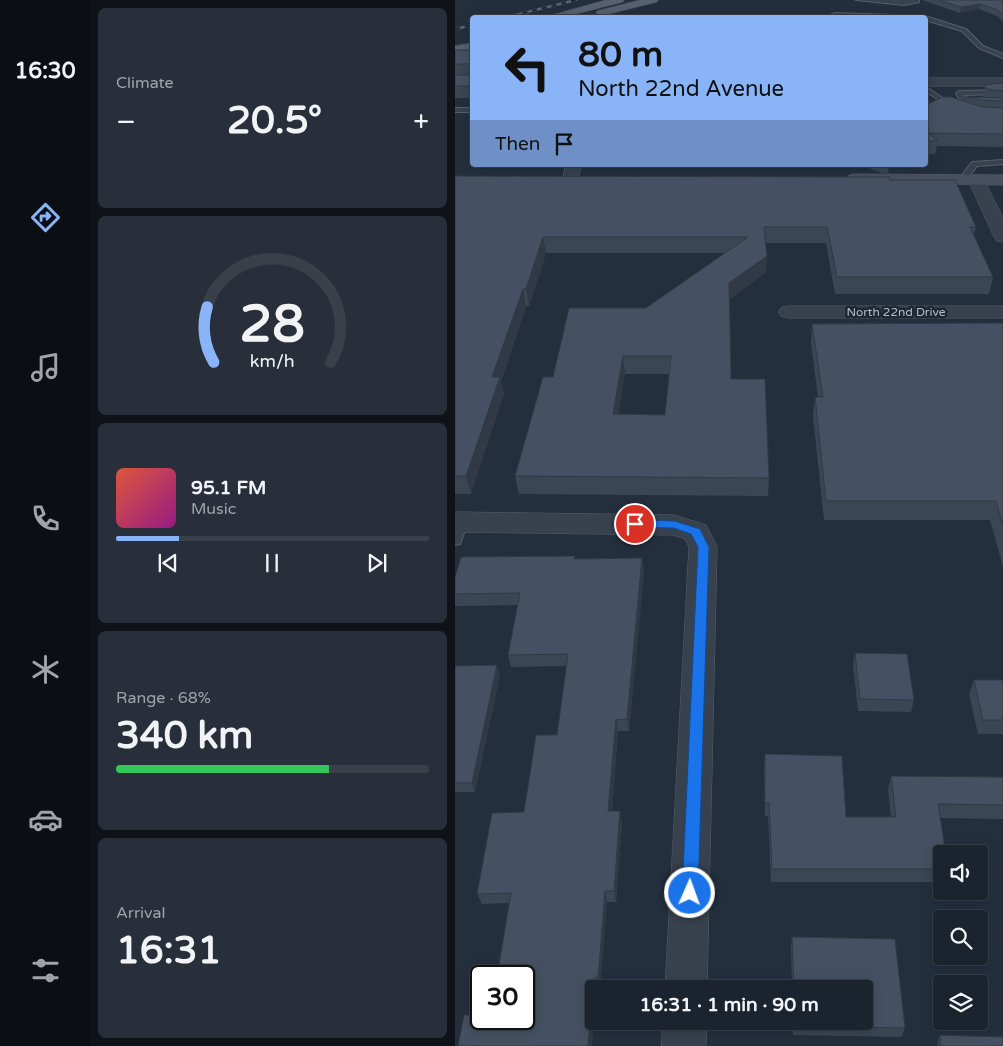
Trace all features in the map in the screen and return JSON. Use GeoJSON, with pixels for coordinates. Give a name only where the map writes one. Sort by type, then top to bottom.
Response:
{"type":"FeatureCollection","features":[{"type":"Feature","properties":{"kind":"main road"},"geometry":{"type":"LineString","coordinates":[[558,15],[619,0]]}},
{"type":"Feature","properties":{"kind":"main road"},"geometry":{"type":"LineString","coordinates":[[595,15],[653,0]]}},
{"type":"Feature","properties":{"kind":"main road"},"geometry":{"type":"LineString","coordinates":[[455,40],[470,37]]}},
{"type":"Feature","properties":{"kind":"main road"},"geometry":{"type":"LineString","coordinates":[[455,50],[470,47]]}},
{"type":"Feature","properties":{"kind":"street"},"geometry":{"type":"LineString","coordinates":[[928,82],[1003,82]]}},
{"type":"Feature","properties":{"kind":"street"},"geometry":{"type":"LineString","coordinates":[[551,178],[572,172],[590,178]]}},
{"type":"Feature","properties":{"kind":"street"},"geometry":{"type":"LineString","coordinates":[[835,179],[1003,180]]}},
{"type":"Feature","properties":{"kind":"street"},"geometry":{"type":"LineString","coordinates":[[969,180],[1002,234]]}},
{"type":"Feature","properties":{"kind":"street","name":"North 22nd Drive"},"geometry":{"type":"LineString","coordinates":[[788,312],[1003,312]]}},
{"type":"Feature","properties":{"kind":"street"},"geometry":{"type":"LineString","coordinates":[[457,528],[674,524],[696,532],[703,547],[686,980]]}},
{"type":"Feature","properties":{"kind":"street"},"geometry":{"type":"LineString","coordinates":[[684,1046],[685,1030]]}},
{"type":"Feature","properties":{"kind":"lane"},"geometry":{"type":"LineString","coordinates":[[859,0],[904,3],[916,2],[915,0]]}},
{"type":"Feature","properties":{"kind":"lane"},"geometry":{"type":"LineString","coordinates":[[928,19],[964,30],[981,47],[1003,56]]}},
{"type":"Feature","properties":{"kind":"lane"},"geometry":{"type":"LineString","coordinates":[[928,90],[959,112]]}},
{"type":"Feature","properties":{"kind":"lane"},"geometry":{"type":"LineString","coordinates":[[1003,92],[959,93],[959,96],[973,104],[1003,106]]}},
{"type":"Feature","properties":{"kind":"lane"},"geometry":{"type":"LineString","coordinates":[[455,110],[470,110]]}},
{"type":"Feature","properties":{"kind":"lane"},"geometry":{"type":"LineString","coordinates":[[969,180],[975,164],[1003,162]]}},
{"type":"Feature","properties":{"kind":"building"},"geometry":{"type":"Polygon","coordinates":[[[939,0],[1003,0],[1003,15],[998,10],[980,4],[961,7],[939,0]]]}},
{"type":"Feature","properties":{"kind":"building"},"geometry":{"type":"Polygon","coordinates":[[[455,50],[470,50],[470,64],[455,64],[455,50]]]}},
{"type":"Feature","properties":{"kind":"building"},"geometry":{"type":"Polygon","coordinates":[[[455,75],[470,75],[470,86],[455,86],[455,75]]]}},
{"type":"Feature","properties":{"kind":"building"},"geometry":{"type":"Polygon","coordinates":[[[1003,83],[1003,91],[987,89],[985,85],[1003,83]]]}},
{"type":"Feature","properties":{"kind":"building"},"geometry":{"type":"Polygon","coordinates":[[[943,97],[951,97],[982,107],[1003,108],[1003,134],[928,133],[928,104],[943,97]]]}},
{"type":"Feature","properties":{"kind":"building"},"geometry":{"type":"Polygon","coordinates":[[[967,97],[1003,98],[1003,101],[981,100],[967,97]]]}},
{"type":"Feature","properties":{"kind":"building"},"geometry":{"type":"Polygon","coordinates":[[[928,133],[938,141],[928,141],[928,133]]]}},
{"type":"Feature","properties":{"kind":"building"},"geometry":{"type":"Polygon","coordinates":[[[455,176],[890,177],[890,180],[955,180],[976,227],[970,227],[993,277],[837,277],[827,227],[764,227],[767,256],[729,283],[731,379],[765,379],[769,478],[515,476],[543,377],[553,377],[569,308],[646,308],[748,237],[543,237],[526,289],[523,289],[492,377],[500,377],[466,476],[455,476],[455,176]],[[623,356],[613,414],[665,415],[671,356],[623,356]]]}},
{"type":"Feature","properties":{"kind":"building"},"geometry":{"type":"Polygon","coordinates":[[[1003,323],[1003,526],[996,501],[826,501],[815,397],[823,397],[812,324],[1003,323]]]}},
{"type":"Feature","properties":{"kind":"building"},"geometry":{"type":"Polygon","coordinates":[[[575,556],[574,559],[642,558],[627,719],[616,720],[608,811],[620,811],[614,891],[605,891],[598,978],[585,980],[585,1030],[589,1030],[588,1046],[458,1046],[464,1015],[470,1015],[470,1030],[535,1030],[535,965],[499,965],[511,893],[477,894],[492,813],[524,812],[536,735],[557,735],[568,654],[508,655],[520,593],[455,594],[455,577],[461,557],[575,556]]]}},
{"type":"Feature","properties":{"kind":"building"},"geometry":{"type":"Polygon","coordinates":[[[855,653],[907,654],[914,700],[860,699],[855,653]]]}},
{"type":"Feature","properties":{"kind":"building"},"geometry":{"type":"Polygon","coordinates":[[[497,665],[472,783],[455,783],[455,666],[497,665]]]}},
{"type":"Feature","properties":{"kind":"building"},"geometry":{"type":"Polygon","coordinates":[[[974,680],[1003,680],[1003,720],[983,720],[974,680]]]}},
{"type":"Feature","properties":{"kind":"building"},"geometry":{"type":"Polygon","coordinates":[[[765,754],[842,756],[846,817],[896,817],[891,776],[1003,777],[1003,805],[938,804],[945,845],[933,845],[933,869],[772,869],[769,803],[765,803],[765,754]]]}},
{"type":"Feature","properties":{"kind":"building"},"geometry":{"type":"Polygon","coordinates":[[[792,937],[895,939],[905,1028],[873,1027],[873,980],[794,980],[792,937]]]}},
{"type":"Feature","properties":{"kind":"building"},"geometry":{"type":"Polygon","coordinates":[[[940,1035],[1003,1037],[1003,1046],[941,1046],[940,1035]]]}},
{"type":"Feature","properties":{"kind":"railway"},"geometry":{"type":"LineString","coordinates":[[515,15],[576,0]]}},
{"type":"Feature","properties":{"kind":"railway"},"geometry":{"type":"LineString","coordinates":[[455,29],[470,26]]}},
{"type":"Feature","properties":{"kind":"route"},"geometry":{"type":"LineString","coordinates":[[635,524],[674,524],[696,532],[703,547],[690,893]]}}]}
